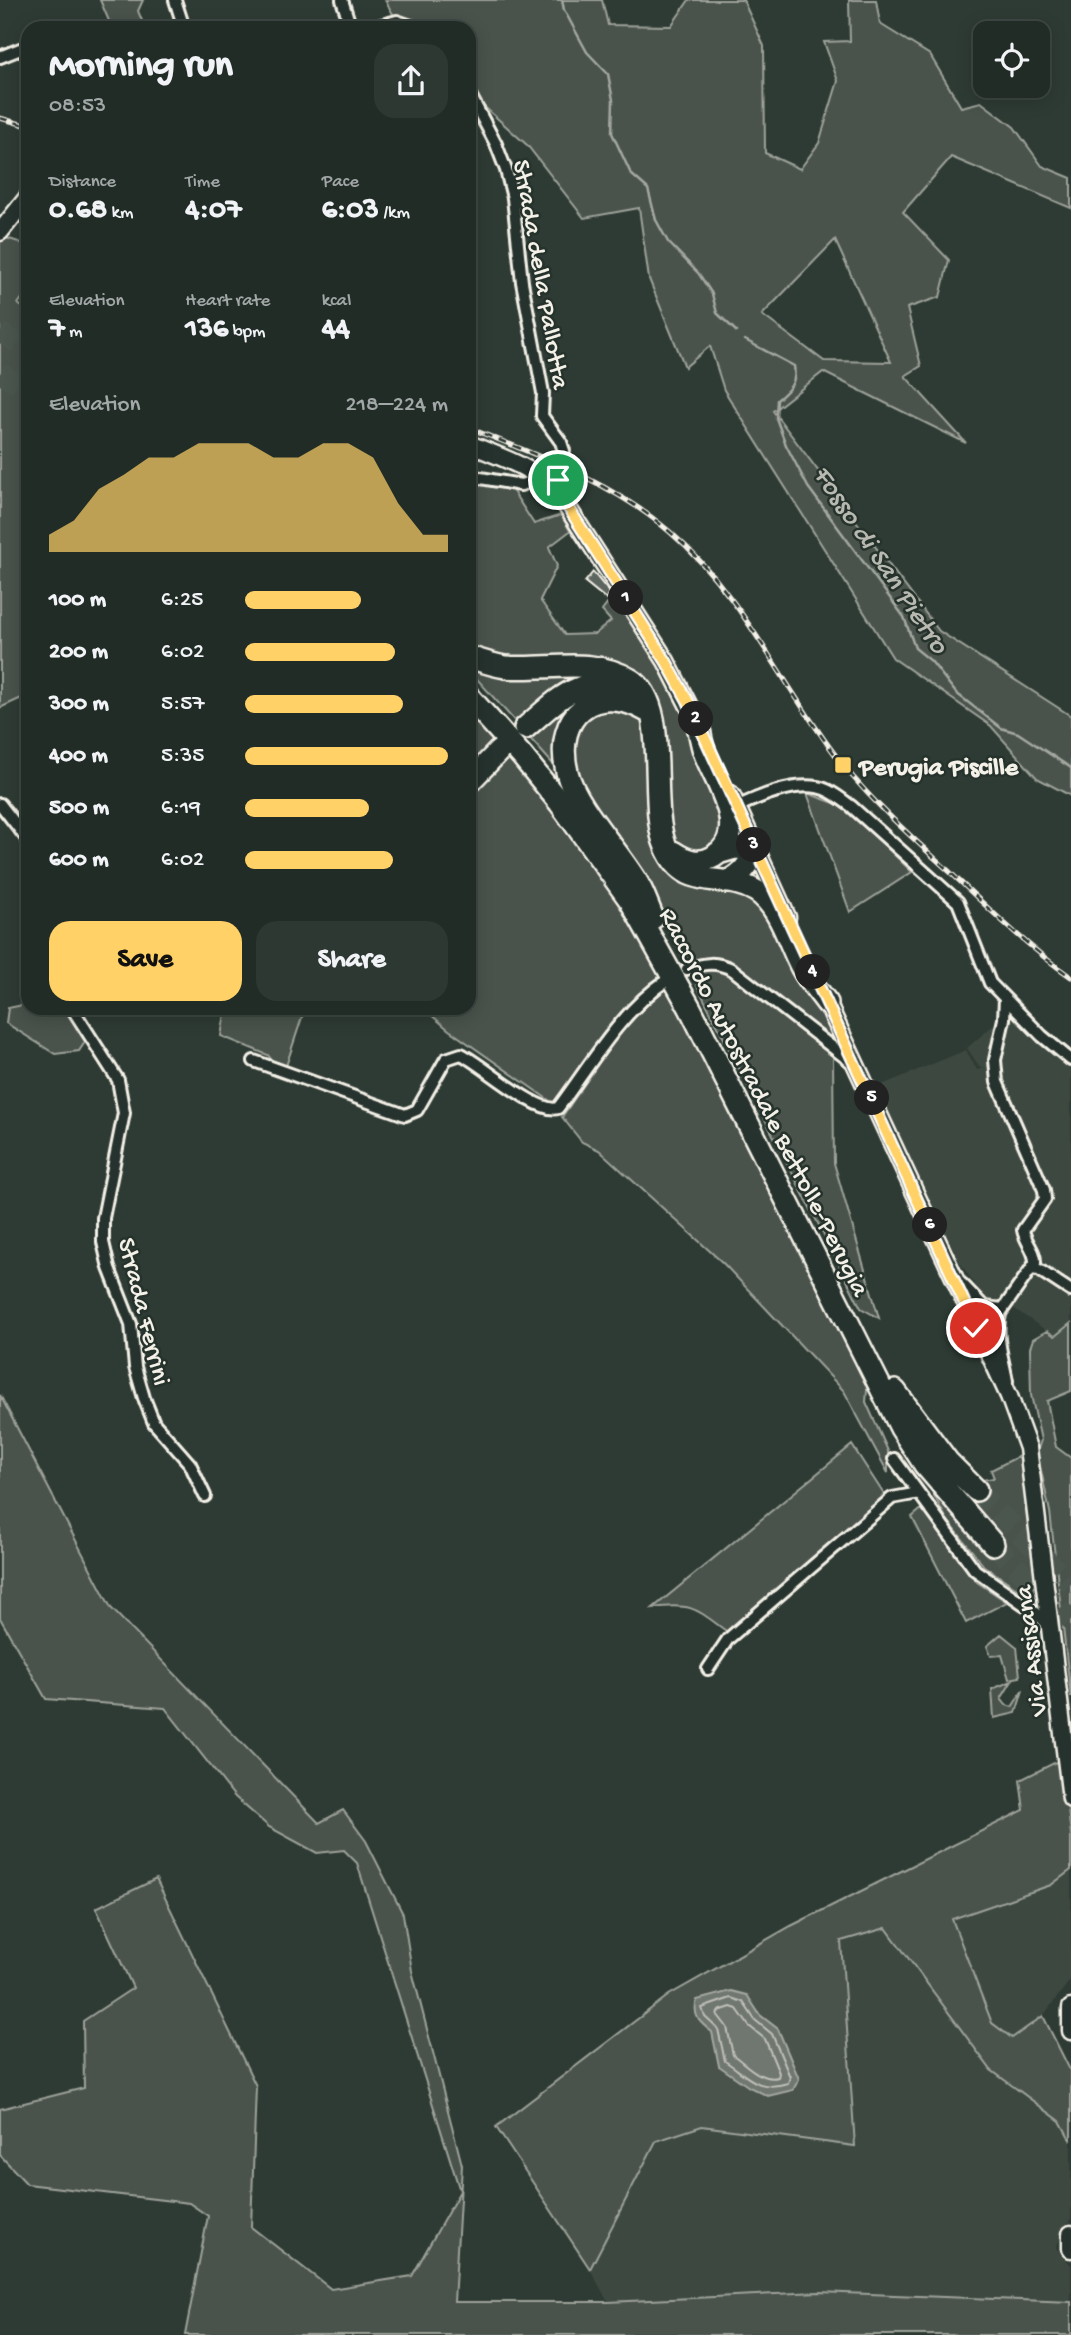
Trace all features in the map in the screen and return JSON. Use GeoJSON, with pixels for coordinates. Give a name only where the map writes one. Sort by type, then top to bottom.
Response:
{"type":"FeatureCollection","features":[{"type":"Feature","properties":{"kind":"highway"},"geometry":{"type":"LineString","coordinates":[[476,659],[504,667],[572,665],[617,673],[639,685],[646,695],[650,716],[660,830],[672,860],[684,872],[697,878],[744,885],[763,896],[772,907],[803,971],[827,1003]]}},
{"type":"Feature","properties":{"kind":"highway"},"geometry":{"type":"LineString","coordinates":[[525,728],[575,688],[599,683],[627,691],[650,716]]}},
{"type":"Feature","properties":{"kind":"highway"},"geometry":{"type":"LineString","coordinates":[[476,690],[568,795],[653,918],[677,959],[757,1128],[839,1291],[896,1393],[948,1462],[976,1490]]}},
{"type":"Feature","properties":{"kind":"highway"},"geometry":{"type":"LineString","coordinates":[[650,716],[623,699],[600,698],[591,702],[568,730],[565,755],[571,786],[639,886],[653,918]]}},
{"type":"Feature","properties":{"kind":"highway","name":"Raccordo Autostradale Bettolle-Perugia"},"geometry":{"type":"LineString","coordinates":[[476,705],[561,803],[622,889],[757,1128]]}},
{"type":"Feature","properties":{"kind":"highway"},"geometry":{"type":"LineString","coordinates":[[476,716],[531,777],[561,803]]}},
{"type":"Feature","properties":{"kind":"highway"},"geometry":{"type":"LineString","coordinates":[[697,722],[704,752],[730,817],[727,842],[718,853]]}},
{"type":"Feature","properties":{"kind":"highway"},"geometry":{"type":"LineString","coordinates":[[476,775],[499,751]]}},
{"type":"Feature","properties":{"kind":"highway"},"geometry":{"type":"LineString","coordinates":[[665,846],[679,857],[698,862],[735,848],[755,849],[750,864],[742,874],[727,883]]}},
{"type":"Feature","properties":{"kind":"highway","name":"Raccordo Autostradale Bettolle-Perugia"},"geometry":{"type":"LineString","coordinates":[[839,1291],[901,1428],[925,1465],[993,1544]]}},
{"type":"Feature","properties":{"kind":"main road"},"geometry":{"type":"LineString","coordinates":[[0,232],[21,206]]}},
{"type":"Feature","properties":{"kind":"main road","name":"Via Assisana"},"geometry":{"type":"LineString","coordinates":[[476,447],[543,478],[566,504],[666,661],[737,807],[1009,1396],[1028,1448],[1071,1799]]}},
{"type":"Feature","properties":{"kind":"main road"},"geometry":{"type":"LineString","coordinates":[[1071,2008],[1071,2031]]}},
{"type":"Feature","properties":{"kind":"main road"},"geometry":{"type":"LineString","coordinates":[[1071,2234],[1071,2249]]}},
{"type":"Feature","properties":{"kind":"street"},"geometry":{"type":"LineString","coordinates":[[175,0],[182,21]]}},
{"type":"Feature","properties":{"kind":"street"},"geometry":{"type":"LineString","coordinates":[[342,0],[349,21]]}},
{"type":"Feature","properties":{"kind":"street"},"geometry":{"type":"LineString","coordinates":[[0,57],[21,49]]}},
{"type":"Feature","properties":{"kind":"street","name":"Strada della Pallotta"},"geometry":{"type":"LineString","coordinates":[[476,108],[506,170],[513,198],[516,239],[541,380],[542,416],[561,442],[564,451],[558,480],[569,499],[566,504]]}},
{"type":"Feature","properties":{"kind":"street"},"geometry":{"type":"LineString","coordinates":[[476,478],[521,485],[543,478]]}},
{"type":"Feature","properties":{"kind":"street"},"geometry":{"type":"LineString","coordinates":[[737,807],[782,790],[816,786],[836,795],[958,902],[990,983],[1071,1060]]}},
{"type":"Feature","properties":{"kind":"street"},"geometry":{"type":"LineString","coordinates":[[0,804],[21,831]]}},
{"type":"Feature","properties":{"kind":"street"},"geometry":{"type":"LineString","coordinates":[[687,969],[707,962],[722,964],[733,970],[858,1068]]}},
{"type":"Feature","properties":{"kind":"street"},"geometry":{"type":"LineString","coordinates":[[254,1061],[405,1115],[417,1110],[446,1059],[461,1054],[474,1060],[538,1106],[553,1110],[558,1108],[624,1020],[648,993],[667,980]]}},
{"type":"Feature","properties":{"kind":"street"},"geometry":{"type":"LineString","coordinates":[[976,1326],[992,1323],[1035,1264],[1036,1256],[1023,1230],[1045,1199],[1044,1190],[997,1082],[995,1060],[1004,1019],[1005,999]]}},
{"type":"Feature","properties":{"kind":"street","name":"Strada Ferrini"},"geometry":{"type":"LineString","coordinates":[[76,1015],[112,1068],[122,1101],[124,1113],[103,1218],[103,1242],[109,1268],[131,1324],[135,1367],[154,1423],[190,1464],[205,1496]]}},
{"type":"Feature","properties":{"kind":"street"},"geometry":{"type":"LineString","coordinates":[[944,1255],[975,1300],[984,1307],[1003,1309]]}},
{"type":"Feature","properties":{"kind":"street"},"geometry":{"type":"LineString","coordinates":[[1031,1269],[1039,1270],[1071,1291]]}},
{"type":"Feature","properties":{"kind":"street"},"geometry":{"type":"LineString","coordinates":[[1003,1309],[998,1326],[999,1345],[1009,1396]]}},
{"type":"Feature","properties":{"kind":"street"},"geometry":{"type":"LineString","coordinates":[[894,1459],[975,1570],[1035,1612],[1051,1628]]}},
{"type":"Feature","properties":{"kind":"street"},"geometry":{"type":"LineString","coordinates":[[708,1669],[728,1639],[892,1498],[919,1493]]}},
{"type":"Feature","properties":{"kind":"shaded area"},"geometry":{"type":"Polygon","coordinates":[[[100,0],[143,0],[138,11],[142,21],[109,21],[100,0]]]}},
{"type":"Feature","properties":{"kind":"shaded area"},"geometry":{"type":"Polygon","coordinates":[[[385,0],[602,0],[608,25],[671,26],[689,0],[743,0],[764,46],[765,153],[800,169],[819,143],[838,81],[824,42],[850,41],[849,0],[876,0],[880,24],[930,55],[961,107],[981,102],[1014,127],[1042,166],[1071,178],[1071,208],[951,157],[903,212],[949,260],[940,297],[907,308],[921,366],[905,376],[966,443],[823,372],[773,411],[939,631],[1071,716],[1071,796],[1037,778],[991,726],[893,658],[724,390],[710,346],[685,367],[649,279],[639,208],[584,218],[527,145],[476,99],[476,21],[397,21],[385,0]],[[835,240],[762,315],[824,361],[891,362],[835,240]]]}},
{"type":"Feature","properties":{"kind":"shaded area"},"geometry":{"type":"Polygon","coordinates":[[[0,236],[21,243],[21,300],[18,304],[21,306],[21,698],[0,708],[0,236]]]}},
{"type":"Feature","properties":{"kind":"shaded area"},"geometry":{"type":"Polygon","coordinates":[[[476,482],[510,487],[534,524],[561,515],[570,531],[549,547],[557,566],[540,600],[565,635],[595,634],[611,621],[602,611],[615,594],[641,632],[691,725],[722,805],[722,840],[698,856],[673,845],[652,692],[513,658],[476,654],[476,482]]]}},
{"type":"Feature","properties":{"kind":"shaded area"},"geometry":{"type":"Polygon","coordinates":[[[476,662],[598,671],[520,727],[476,678],[476,662]]]}},
{"type":"Feature","properties":{"kind":"shaded area"},"geometry":{"type":"Polygon","coordinates":[[[582,693],[585,703],[560,772],[528,736],[582,693]]]}},
{"type":"Feature","properties":{"kind":"shaded area"},"geometry":{"type":"Polygon","coordinates":[[[603,701],[645,720],[667,860],[753,892],[823,1004],[839,1040],[833,1057],[834,1163],[879,1318],[861,1308],[651,895],[574,782],[574,724],[603,701]]]}},
{"type":"Feature","properties":{"kind":"shaded area"},"geometry":{"type":"Polygon","coordinates":[[[476,722],[520,770],[594,861],[667,980],[868,1378],[866,1402],[888,1451],[888,1473],[844,1391],[723,1263],[599,1150],[582,1142],[562,1117],[620,1032],[610,1029],[553,1103],[431,1015],[476,1015],[476,722]]]}},
{"type":"Feature","properties":{"kind":"shaded area"},"geometry":{"type":"Polygon","coordinates":[[[807,793],[845,807],[912,872],[850,912],[807,793]]]}},
{"type":"Feature","properties":{"kind":"shaded area"},"geometry":{"type":"Polygon","coordinates":[[[21,1005],[21,1015],[75,1015],[87,1039],[79,1051],[55,1054],[6,1023],[8,1008],[21,1005]]]}},
{"type":"Feature","properties":{"kind":"shaded area"},"geometry":{"type":"Polygon","coordinates":[[[1013,1014],[1071,1067],[1071,1323],[1054,1336],[1009,1305],[1040,1266],[1042,1259],[1027,1229],[1051,1194],[999,1070],[987,1068],[1038,1194],[1017,1232],[1031,1259],[999,1302],[986,1301],[959,1261],[877,1087],[966,1050],[977,1070],[985,1068],[979,1066],[967,1048],[999,1020],[1013,1014]]]}},
{"type":"Feature","properties":{"kind":"shaded area"},"geometry":{"type":"Polygon","coordinates":[[[225,1015],[303,1015],[285,1069],[274,1063],[268,1055],[221,1036],[225,1015]]]}},
{"type":"Feature","properties":{"kind":"shaded area"},"geometry":{"type":"Polygon","coordinates":[[[1071,1323],[1071,1391],[1047,1401],[1056,1447],[1071,1458],[1071,1698],[1050,1512],[1037,1452],[1041,1440],[1031,1395],[1030,1348],[1033,1339],[1047,1331],[1055,1336],[1071,1323]]]}},
{"type":"Feature","properties":{"kind":"shaded area"},"geometry":{"type":"Polygon","coordinates":[[[0,1395],[111,1608],[319,1823],[343,1810],[366,1841],[403,1914],[412,1971],[462,2165],[454,2302],[608,2302],[819,2292],[1071,2302],[1071,2335],[185,2335],[208,2216],[189,2203],[27,2184],[0,2155],[0,2109],[84,2088],[83,2021],[133,1988],[96,1908],[156,1879],[256,2086],[251,2227],[331,2289],[412,2276],[460,2191],[357,1863],[344,1850],[317,1853],[269,1827],[235,1797],[165,1708],[46,1699],[0,1618],[0,1395]]]}},
{"type":"Feature","properties":{"kind":"shaded area"},"geometry":{"type":"Polygon","coordinates":[[[852,1445],[885,1496],[729,1633],[687,1607],[653,1608],[852,1445]]]}},
{"type":"Feature","properties":{"kind":"shaded area"},"geometry":{"type":"Polygon","coordinates":[[[1021,1455],[1042,1605],[984,1566],[946,1518],[923,1475],[971,1498],[977,1481],[994,1478],[991,1470],[1021,1455]]]}},
{"type":"Feature","properties":{"kind":"shaded area"},"geometry":{"type":"Polygon","coordinates":[[[924,1507],[977,1582],[1007,1602],[966,1623],[912,1517],[924,1507]]]}},
{"type":"Feature","properties":{"kind":"shaded area"},"geometry":{"type":"Polygon","coordinates":[[[1001,1634],[1017,1647],[1020,1677],[1009,1679],[1002,1655],[991,1656],[987,1646],[1001,1634]]]}},
{"type":"Feature","properties":{"kind":"shaded area"},"geometry":{"type":"Polygon","coordinates":[[[1012,1681],[1001,1699],[1012,1707],[1023,1690],[1016,1713],[994,1718],[992,1689],[1012,1681]]]}},
{"type":"Feature","properties":{"kind":"shaded area"},"geometry":{"type":"Polygon","coordinates":[[[1062,1759],[1071,1835],[1071,1870],[1051,1885],[952,1919],[992,2023],[1012,2038],[1043,2016],[1071,2072],[1071,2141],[1060,2121],[991,2070],[886,1928],[841,1941],[855,2146],[702,2126],[656,2141],[590,2269],[496,2127],[669,1995],[791,1926],[1024,1810],[1020,1780],[1062,1759]]]}},
{"type":"Feature","properties":{"kind":"shaded area"},"geometry":{"type":"Polygon","coordinates":[[[1071,1870],[1071,1979],[1043,2016],[1012,2038],[992,2023],[952,1918],[1051,1885],[1071,1870]]]}},
{"type":"Feature","properties":{"kind":"shaded area"},"geometry":{"type":"Polygon","coordinates":[[[886,1928],[991,2070],[1060,2121],[1071,2141],[1071,2221],[1065,2225],[1056,2248],[1071,2265],[1071,2302],[819,2292],[608,2302],[590,2269],[656,2141],[702,2126],[855,2146],[841,1941],[886,1928]]]}},
{"type":"Feature","properties":{"kind":"water"},"geometry":{"type":"Polygon","coordinates":[[[731,1991],[747,1995],[760,2015],[778,2029],[799,2079],[793,2090],[768,2096],[749,2087],[719,2066],[712,2032],[698,2019],[696,2006],[697,2000],[731,1991]]]}},
{"type":"Feature","properties":{"kind":"building"},"geometry":{"type":"Polygon","coordinates":[[[593,572],[610,593],[606,599],[585,582],[593,572]]]}},
{"type":"Feature","properties":{"kind":"waterway","name":"Fosso di San Pietro"},"geometry":{"type":"LineString","coordinates":[[562,0],[564,10],[587,52],[608,74],[613,100],[612,133],[631,174],[648,189],[656,220],[668,242],[699,274],[712,294],[717,313],[737,332]]}},
{"type":"Feature","properties":{"kind":"waterway","name":"Fosso di San Pietro"},"geometry":{"type":"LineString","coordinates":[[745,340],[794,366],[791,386],[777,400],[776,418],[786,445],[808,487],[904,617],[915,648],[931,661],[956,693],[1001,728],[1018,733],[1071,768]]}},
{"type":"Feature","properties":{"kind":"tunnel"},"geometry":{"type":"LineString","coordinates":[[0,332],[21,346]]}},
{"type":"Feature","properties":{"kind":"tunnel"},"geometry":{"type":"LineString","coordinates":[[0,373],[21,386]]}},
{"type":"Feature","properties":{"kind":"tunnel"},"geometry":{"type":"LineString","coordinates":[[976,1490],[1071,1584]]}},
{"type":"Feature","properties":{"kind":"tunnel"},"geometry":{"type":"LineString","coordinates":[[993,1544],[1071,1620]]}},
{"type":"Feature","properties":{"kind":"railway"},"geometry":{"type":"LineString","coordinates":[[0,118],[21,124]]}},
{"type":"Feature","properties":{"kind":"railway"},"geometry":{"type":"LineString","coordinates":[[476,431],[548,460],[599,485],[648,514],[670,532],[720,584],[821,736],[855,780],[995,914],[1071,977]]}},
{"type":"Feature","properties":{"kind":"place","name":"Perugia Piscille"},"geometry":{"type":"Point","coordinates":[843,765]}},
{"type":"Feature","properties":{"kind":"route"},"geometry":{"type":"LineString","coordinates":[[558,480],[566,490],[569,499],[566,504],[666,661],[688,701],[960,1288],[976,1328]]}}]}
